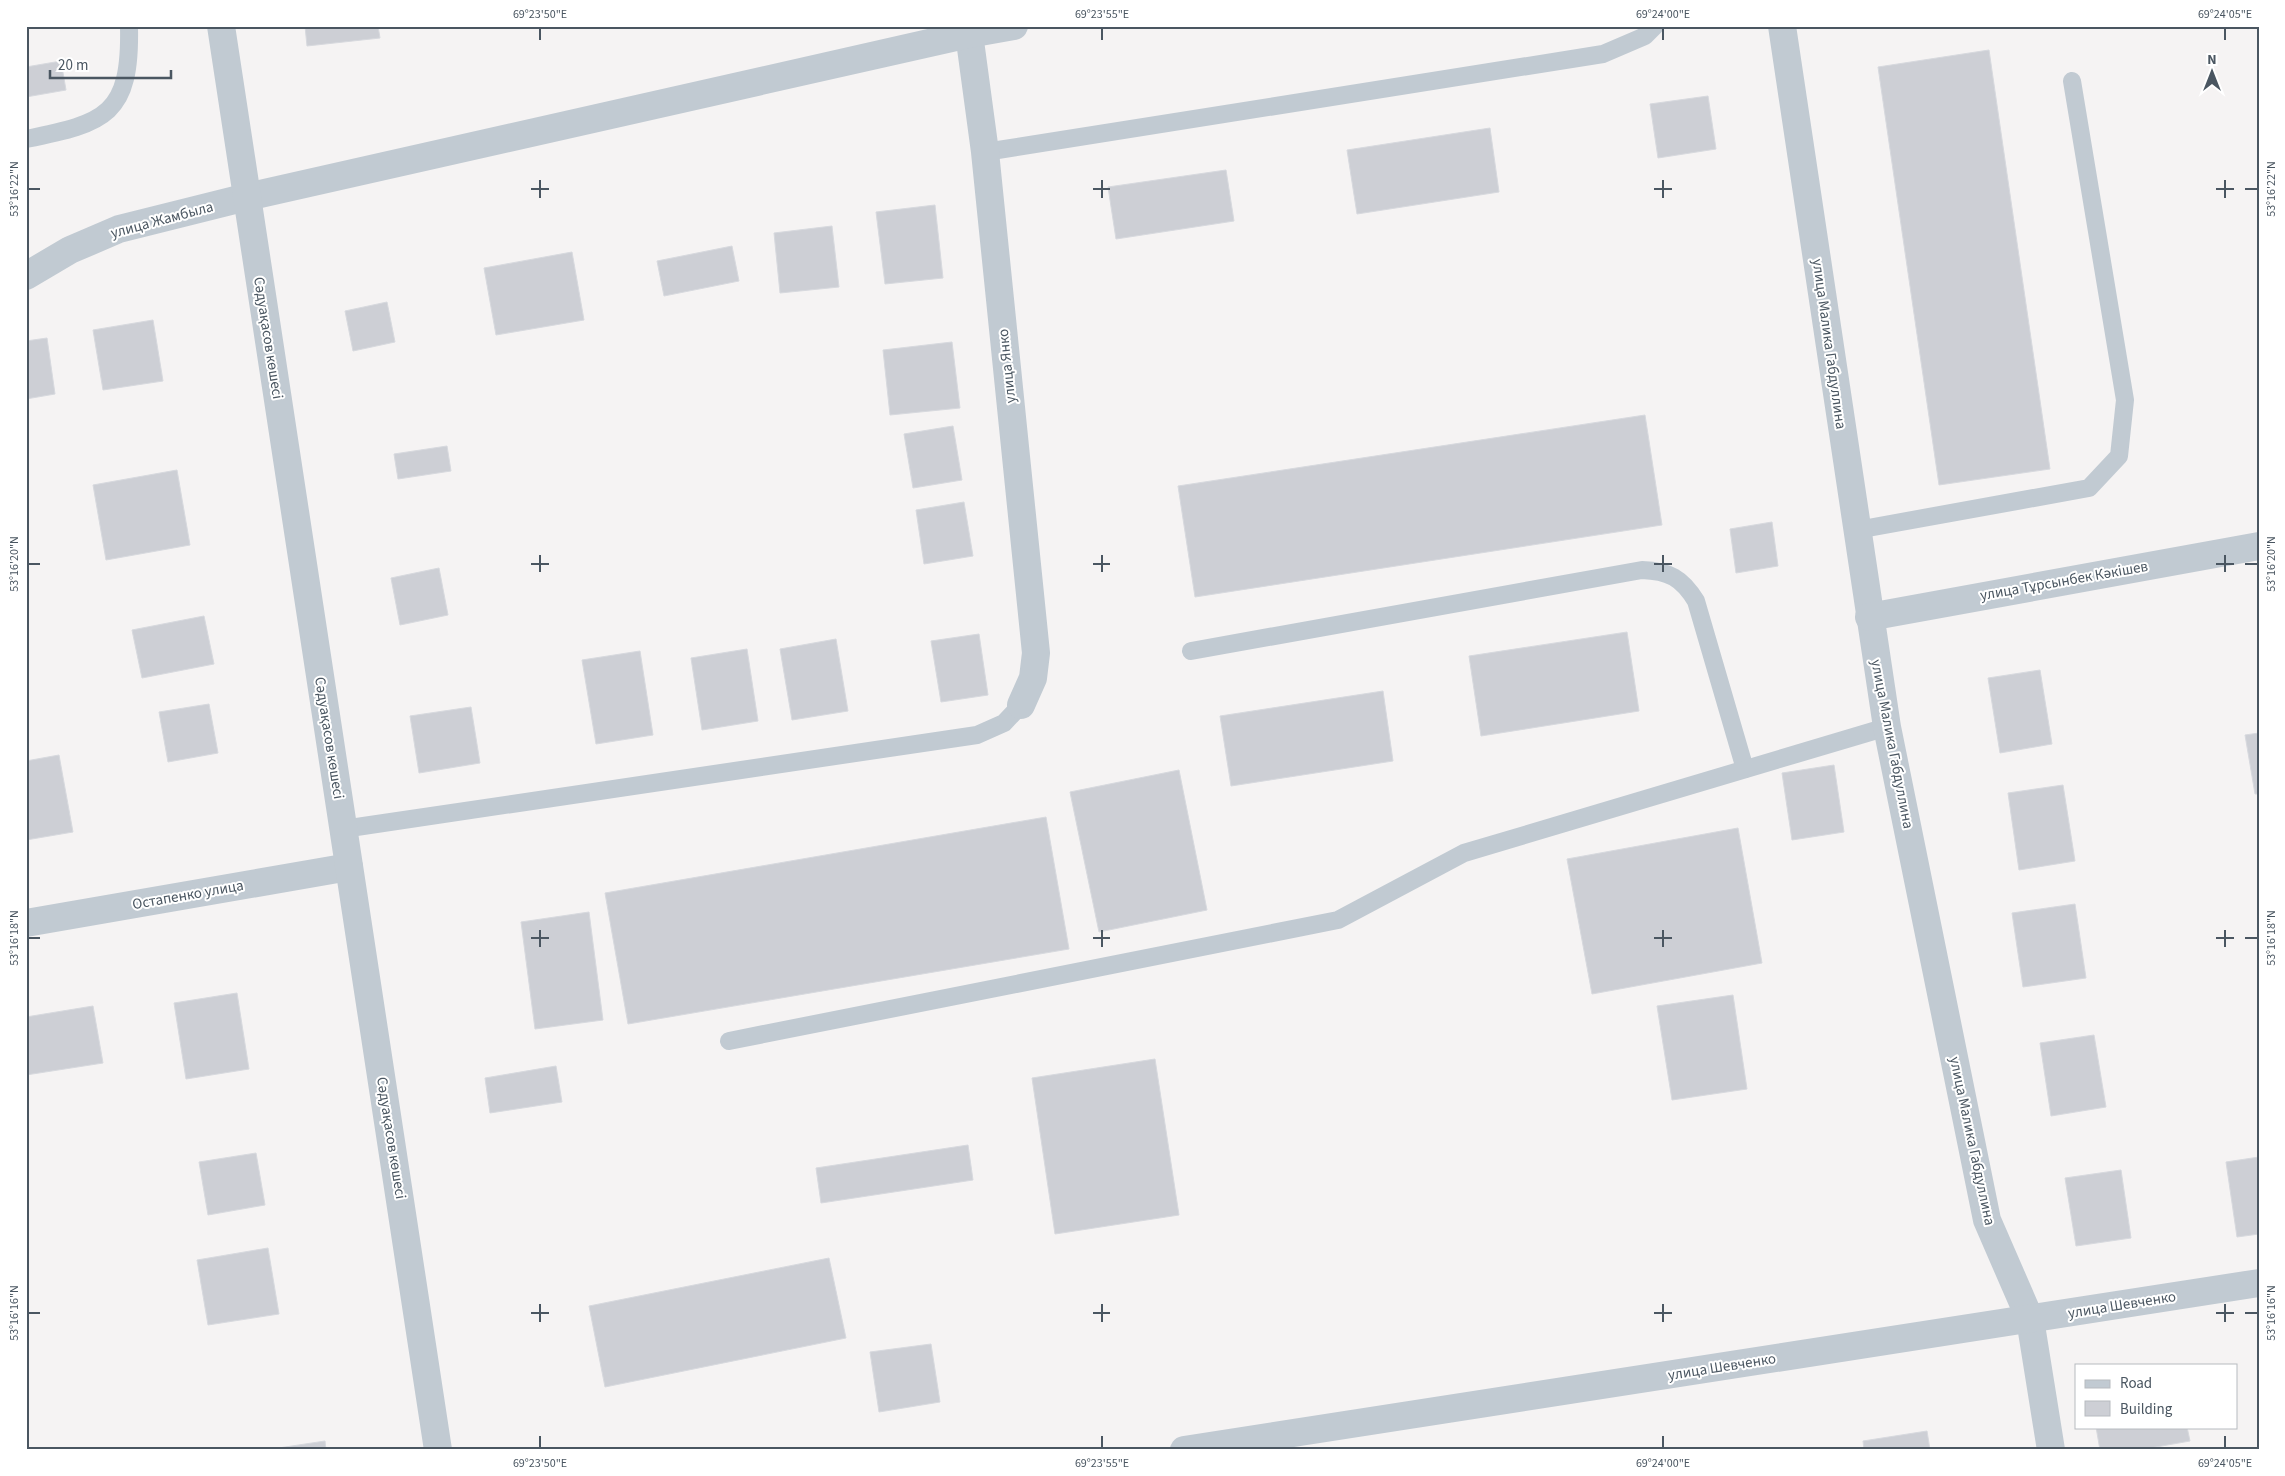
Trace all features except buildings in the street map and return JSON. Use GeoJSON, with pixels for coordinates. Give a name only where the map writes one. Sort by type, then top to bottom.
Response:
{"type":"FeatureCollection","features":[{"type":"Feature","properties":{"kind":"street","name":"Сәдуақасов көшесі"},"geometry":{"type":"LineString","coordinates":[[220,26],[438,1450]]}},
{"type":"Feature","properties":{"kind":"street","name":"улица Жамбыла"},"geometry":{"type":"LineString","coordinates":[[26,276],[70,250],[119,229],[247,197],[969,30],[1014,26]]}},
{"type":"Feature","properties":{"kind":"street","name":"улица Малика Габдуллина"},"geometry":{"type":"LineString","coordinates":[[1782,26],[1869,617],[1887,727],[1987,1220],[2030,1319],[2051,1450]]}},
{"type":"Feature","properties":{"kind":"street","name":"улица Янко"},"geometry":{"type":"LineString","coordinates":[[969,30],[986,152],[1036,653],[1033,678],[1022,705]]}},
{"type":"Feature","properties":{"kind":"street","name":"улица Тұрсынбек Кәкішев"},"geometry":{"type":"LineString","coordinates":[[1869,617],[2259,546]]}},
{"type":"Feature","properties":{"kind":"street","name":"Остапенко улица"},"geometry":{"type":"LineString","coordinates":[[26,923],[349,867]]}},
{"type":"Feature","properties":{"kind":"street","name":"улица Шевченко"},"geometry":{"type":"LineString","coordinates":[[1184,1450],[1262,1444],[2259,1283]]}},
{"type":"Feature","properties":{"kind":"lane"},"geometry":{"type":"LineString","coordinates":[[26,139],[83,126],[104,114],[118,98],[126,75],[130,50],[129,26]]}},
{"type":"Feature","properties":{"kind":"lane"},"geometry":{"type":"LineString","coordinates":[[986,152],[1603,54],[1645,36],[1655,26]]}},
{"type":"Feature","properties":{"kind":"lane"},"geometry":{"type":"LineString","coordinates":[[1857,530],[2089,488],[2119,456],[2125,400],[2072,81]]}},
{"type":"Feature","properties":{"kind":"lane"},"geometry":{"type":"LineString","coordinates":[[1191,651],[1642,570],[1660,570],[1674,576],[1688,587],[1696,601],[1745,770]]}},
{"type":"Feature","properties":{"kind":"lane"},"geometry":{"type":"LineString","coordinates":[[343,829],[977,735],[1004,723],[1022,705]]}},
{"type":"Feature","properties":{"kind":"lane"},"geometry":{"type":"LineString","coordinates":[[729,1041],[1338,920],[1464,853],[1887,727]]}}]}
